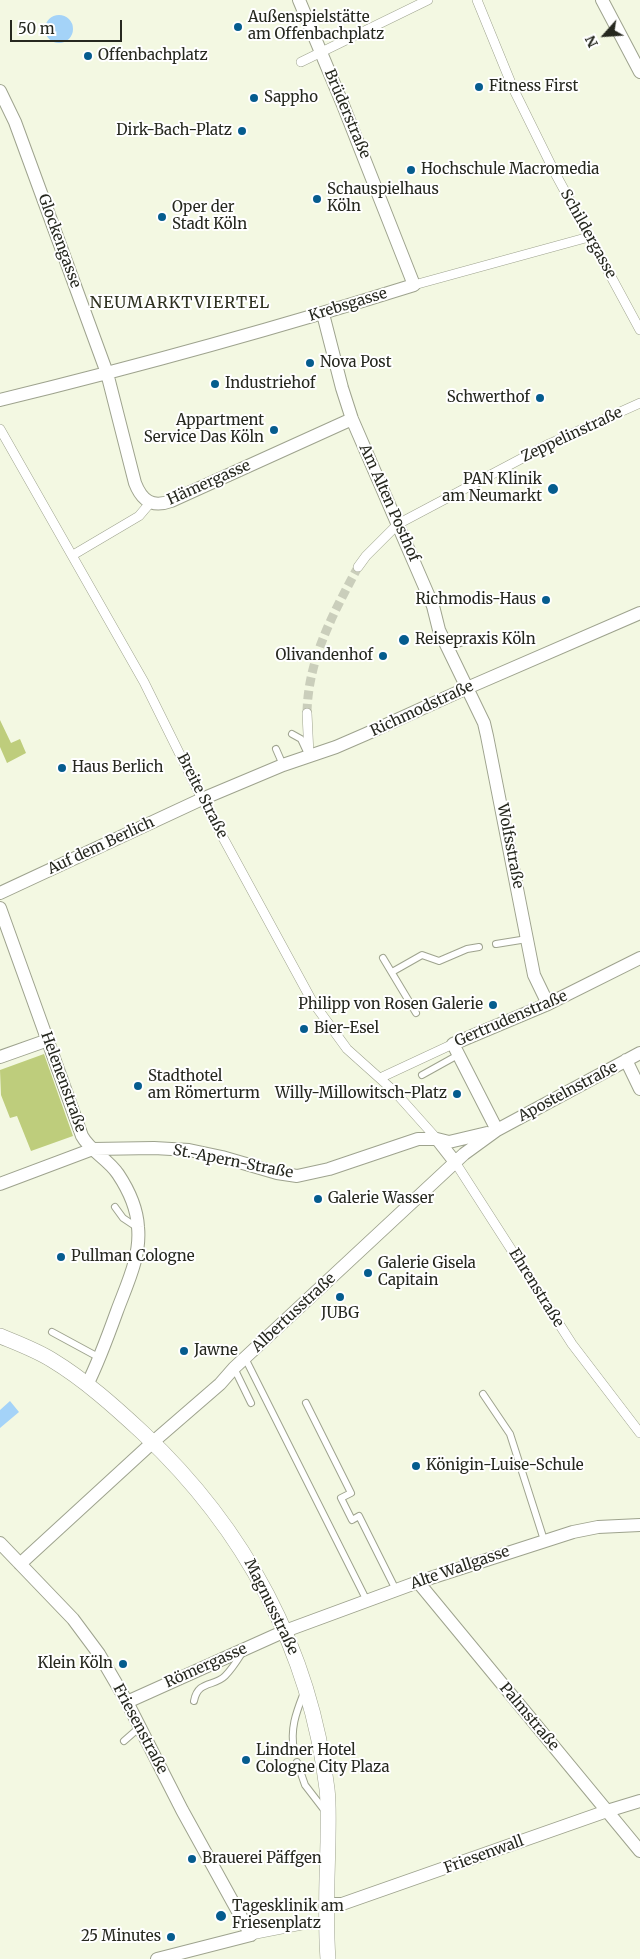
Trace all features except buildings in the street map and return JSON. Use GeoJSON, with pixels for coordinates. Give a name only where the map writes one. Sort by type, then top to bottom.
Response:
{"type":"FeatureCollection","features":[{"type":"Feature","properties":{"kind":"street","name":"Brüderstraße"},"geometry":{"type":"LineString","coordinates":[[299,0],[380,195],[414,285]]}},
{"type":"Feature","properties":{"kind":"street"},"geometry":{"type":"LineString","coordinates":[[301,62],[428,0]]}},
{"type":"Feature","properties":{"kind":"street","name":"Schildergasse"},"geometry":{"type":"LineString","coordinates":[[477,0],[514,88],[555,173],[640,330]]}},
{"type":"Feature","properties":{"kind":"street"},"geometry":{"type":"LineString","coordinates":[[602,0],[640,72]]}},
{"type":"Feature","properties":{"kind":"street","name":"Glockengasse"},"geometry":{"type":"LineString","coordinates":[[0,91],[15,122],[108,373],[135,484],[143,499],[150,503]]}},
{"type":"Feature","properties":{"kind":"street","name":"Krebsgasse"},"geometry":{"type":"LineString","coordinates":[[0,400],[108,373],[323,314],[414,285],[589,237]]}},
{"type":"Feature","properties":{"kind":"street","name":"Am Alten Posthof"},"geometry":{"type":"LineString","coordinates":[[323,314],[352,419],[433,606],[439,630],[467,688]]}},
{"type":"Feature","properties":{"kind":"street","name":"Zeppelinstraße"},"geometry":{"type":"LineString","coordinates":[[358,567],[366,556],[398,524],[549,444],[640,403]]}},
{"type":"Feature","properties":{"kind":"street","name":"Hämergasse"},"geometry":{"type":"LineString","coordinates":[[73,555],[139,516],[150,503],[163,504],[352,419]]}},
{"type":"Feature","properties":{"kind":"street","name":"Breite Straße"},"geometry":{"type":"LineString","coordinates":[[0,429],[144,682],[202,799],[312,1001],[346,1049],[395,1092],[437,1139]]}},
{"type":"Feature","properties":{"kind":"street","name":"Richmodstraße"},"geometry":{"type":"LineString","coordinates":[[202,799],[283,765],[336,747],[640,613]]}},
{"type":"Feature","properties":{"kind":"street","name":"Wolfsstraße"},"geometry":{"type":"LineString","coordinates":[[467,688],[484,723],[495,795],[534,975],[548,1004]]}},
{"type":"Feature","properties":{"kind":"street"},"geometry":{"type":"LineString","coordinates":[[307,713],[308,756]]}},
{"type":"Feature","properties":{"kind":"street","name":"Auf dem Berlich"},"geometry":{"type":"LineString","coordinates":[[0,893],[202,799]]}},
{"type":"Feature","properties":{"kind":"street","name":"Helenenstraße"},"geometry":{"type":"LineString","coordinates":[[0,908],[82,1136],[86,1144],[118,1172],[133,1206],[138,1228],[136,1258],[100,1358],[87,1385]]}},
{"type":"Feature","properties":{"kind":"street","name":"Gertrudenstraße"},"geometry":{"type":"LineString","coordinates":[[380,1078],[455,1049],[640,958]]}},
{"type":"Feature","properties":{"kind":"street"},"geometry":{"type":"LineString","coordinates":[[0,1057],[48,1040]]}},
{"type":"Feature","properties":{"kind":"street"},"geometry":{"type":"LineString","coordinates":[[455,1049],[497,1130]]}},
{"type":"Feature","properties":{"kind":"street","name":"Apostelnstraße"},"geometry":{"type":"LineString","coordinates":[[455,1162],[497,1130],[640,1054]]}},
{"type":"Feature","properties":{"kind":"street"},"geometry":{"type":"LineString","coordinates":[[626,1060],[640,1089]]}},
{"type":"Feature","properties":{"kind":"street","name":"Apostelnstraße"},"geometry":{"type":"LineString","coordinates":[[437,1139],[450,1142],[477,1137],[497,1130]]}},
{"type":"Feature","properties":{"kind":"street","name":"St.-Apern-Straße"},"geometry":{"type":"LineString","coordinates":[[0,1184],[93,1149],[154,1148],[189,1150],[222,1157],[276,1173],[296,1176],[329,1168],[418,1139],[437,1139]]}},
{"type":"Feature","properties":{"kind":"street","name":"Ehrenstraße"},"geometry":{"type":"LineString","coordinates":[[437,1139],[455,1162],[572,1344],[640,1433]]}},
{"type":"Feature","properties":{"kind":"street","name":"Albertusstraße"},"geometry":{"type":"LineString","coordinates":[[20,1564],[153,1442],[220,1384],[234,1368],[455,1162]]}},
{"type":"Feature","properties":{"kind":"street","name":"Magnusstraße"},"geometry":{"type":"LineString","coordinates":[[0,1336],[51,1359],[87,1385],[153,1442],[198,1489],[220,1518],[256,1574],[285,1632],[306,1689],[320,1741],[328,1791],[326,1904],[328,1959]]}},
{"type":"Feature","properties":{"kind":"street","name":"Alte Wallgasse"},"geometry":{"type":"LineString","coordinates":[[285,1632],[418,1582],[544,1540],[598,1527],[640,1525]]}},
{"type":"Feature","properties":{"kind":"street","name":"Friesenstraße"},"geometry":{"type":"LineString","coordinates":[[0,1542],[73,1619],[100,1654],[250,1935]]}},
{"type":"Feature","properties":{"kind":"street","name":"Palmstraße"},"geometry":{"type":"LineString","coordinates":[[418,1582],[640,1851]]}},
{"type":"Feature","properties":{"kind":"street","name":"Römergasse"},"geometry":{"type":"LineString","coordinates":[[127,1702],[285,1632]]}},
{"type":"Feature","properties":{"kind":"street","name":"Friesenwall"},"geometry":{"type":"LineString","coordinates":[[326,1904],[342,1904],[640,1800]]}},
{"type":"Feature","properties":{"kind":"street"},"geometry":{"type":"LineString","coordinates":[[157,1959],[250,1935],[302,1925],[326,1924]]}},
{"type":"Feature","properties":{"kind":"lane"},"geometry":{"type":"LineString","coordinates":[[448,648],[467,640]]}},
{"type":"Feature","properties":{"kind":"lane"},"geometry":{"type":"LineString","coordinates":[[292,734],[301,739],[308,756]]}},
{"type":"Feature","properties":{"kind":"lane"},"geometry":{"type":"LineString","coordinates":[[276,748],[283,765]]}},
{"type":"Feature","properties":{"kind":"lane"},"geometry":{"type":"LineString","coordinates":[[496,944],[527,939]]}},
{"type":"Feature","properties":{"kind":"lane"},"geometry":{"type":"LineString","coordinates":[[392,972],[422,954],[439,961],[468,949],[479,947]]}},
{"type":"Feature","properties":{"kind":"lane"},"geometry":{"type":"LineString","coordinates":[[383,958],[416,1013]]}},
{"type":"Feature","properties":{"kind":"lane"},"geometry":{"type":"LineString","coordinates":[[422,1075],[455,1049]]}},
{"type":"Feature","properties":{"kind":"lane"},"geometry":{"type":"LineString","coordinates":[[115,1207],[123,1218],[138,1228]]}},
{"type":"Feature","properties":{"kind":"lane"},"geometry":{"type":"LineString","coordinates":[[52,1332],[100,1358]]}},
{"type":"Feature","properties":{"kind":"lane"},"geometry":{"type":"LineString","coordinates":[[249,1354],[367,1602]]}},
{"type":"Feature","properties":{"kind":"lane"},"geometry":{"type":"LineString","coordinates":[[234,1368],[251,1403]]}},
{"type":"Feature","properties":{"kind":"lane"},"geometry":{"type":"LineString","coordinates":[[483,1394],[510,1434],[544,1540]]}},
{"type":"Feature","properties":{"kind":"lane"},"geometry":{"type":"LineString","coordinates":[[306,1403],[351,1493],[341,1498],[352,1520],[359,1516],[396,1590]]}},
{"type":"Feature","properties":{"kind":"lane"},"geometry":{"type":"LineString","coordinates":[[194,1702],[198,1690],[204,1685],[223,1678],[246,1648]]}},
{"type":"Feature","properties":{"kind":"lane"},"geometry":{"type":"LineString","coordinates":[[294,1750],[292,1730],[294,1717],[306,1689]]}},
{"type":"Feature","properties":{"kind":"lane"},"geometry":{"type":"LineString","coordinates":[[124,1741],[140,1727]]}},
{"type":"Feature","properties":{"kind":"lane"},"geometry":{"type":"LineString","coordinates":[[298,1762],[306,1785],[328,1816]]}},
{"type":"Feature","properties":{"kind":"green space"},"geometry":{"type":"Polygon","coordinates":[[[0,720],[11,743],[20,739],[26,753],[7,763],[0,747],[0,720]]]}},
{"type":"Feature","properties":{"kind":"green space"},"geometry":{"type":"Polygon","coordinates":[[[44,1054],[73,1136],[31,1151],[17,1116],[10,1118],[1,1095],[0,1070],[44,1054]]]}},
{"type":"Feature","properties":{"kind":"water"},"geometry":{"type":"Polygon","coordinates":[[[59,15],[69,19],[73,29],[69,39],[59,43],[49,39],[45,29],[49,19],[59,15]]]}},
{"type":"Feature","properties":{"kind":"water"},"geometry":{"type":"Polygon","coordinates":[[[10,1401],[19,1412],[0,1428],[0,1410],[10,1401]]]}},
{"type":"Feature","properties":{"kind":"tunnel"},"geometry":{"type":"LineString","coordinates":[[307,713],[308,693],[317,655],[331,620],[358,567]]}},
{"type":"Feature","properties":{"kind":"place","name":"Außenspielstätte am Offenbachplatz"},"geometry":{"type":"Point","coordinates":[238,27]}},
{"type":"Feature","properties":{"kind":"place","name":"Offenbachplatz"},"geometry":{"type":"Point","coordinates":[88,56]}},
{"type":"Feature","properties":{"kind":"place","name":"Fitness First"},"geometry":{"type":"Point","coordinates":[479,87]}},
{"type":"Feature","properties":{"kind":"place","name":"Sappho"},"geometry":{"type":"Point","coordinates":[254,98]}},
{"type":"Feature","properties":{"kind":"place","name":"Dirk-Bach-Platz"},"geometry":{"type":"Point","coordinates":[242,131]}},
{"type":"Feature","properties":{"kind":"place","name":"Hochschule Macromedia"},"geometry":{"type":"Point","coordinates":[411,170]}},
{"type":"Feature","properties":{"kind":"place","name":"Schauspielhaus Köln"},"geometry":{"type":"Point","coordinates":[317,199]}},
{"type":"Feature","properties":{"kind":"place","name":"Oper der Stadt Köln"},"geometry":{"type":"Point","coordinates":[162,217]}},
{"type":"Feature","properties":{"kind":"place","name":"Nova Post"},"geometry":{"type":"Point","coordinates":[310,363]}},
{"type":"Feature","properties":{"kind":"place","name":"Industriehof"},"geometry":{"type":"Point","coordinates":[215,384]}},
{"type":"Feature","properties":{"kind":"place","name":"Schwerthof"},"geometry":{"type":"Point","coordinates":[540,398]}},
{"type":"Feature","properties":{"kind":"place","name":"Appartment Service Das Köln"},"geometry":{"type":"Point","coordinates":[274,430]}},
{"type":"Feature","properties":{"kind":"place","name":"PAN Klinik am Neumarkt"},"geometry":{"type":"Point","coordinates":[553,489]}},
{"type":"Feature","properties":{"kind":"place","name":"Richmodis-Haus"},"geometry":{"type":"Point","coordinates":[546,600]}},
{"type":"Feature","properties":{"kind":"place","name":"Reisepraxis Köln"},"geometry":{"type":"Point","coordinates":[404,640]}},
{"type":"Feature","properties":{"kind":"place","name":"Olivandenhof"},"geometry":{"type":"Point","coordinates":[383,656]}},
{"type":"Feature","properties":{"kind":"place","name":"Haus Berlich"},"geometry":{"type":"Point","coordinates":[62,768]}},
{"type":"Feature","properties":{"kind":"place","name":"Philipp von Rosen Galerie"},"geometry":{"type":"Point","coordinates":[493,1005]}},
{"type":"Feature","properties":{"kind":"place","name":"Bier-Esel"},"geometry":{"type":"Point","coordinates":[304,1029]}},
{"type":"Feature","properties":{"kind":"place","name":"Stadthotel am Römerturm"},"geometry":{"type":"Point","coordinates":[138,1086]}},
{"type":"Feature","properties":{"kind":"place","name":"Willy-Millowitsch-Platz"},"geometry":{"type":"Point","coordinates":[457,1094]}},
{"type":"Feature","properties":{"kind":"place","name":"Galerie Wasser"},"geometry":{"type":"Point","coordinates":[318,1199]}},
{"type":"Feature","properties":{"kind":"place","name":"Pullman Cologne"},"geometry":{"type":"Point","coordinates":[61,1257]}},
{"type":"Feature","properties":{"kind":"place","name":"Galerie Gisela Capitain"},"geometry":{"type":"Point","coordinates":[368,1273]}},
{"type":"Feature","properties":{"kind":"place","name":"JUBG"},"geometry":{"type":"Point","coordinates":[340,1297]}},
{"type":"Feature","properties":{"kind":"place","name":"Jawne"},"geometry":{"type":"Point","coordinates":[184,1351]}},
{"type":"Feature","properties":{"kind":"place","name":"Königin-Luise-Schule"},"geometry":{"type":"Point","coordinates":[416,1466]}},
{"type":"Feature","properties":{"kind":"place","name":"Klein Köln"},"geometry":{"type":"Point","coordinates":[123,1664]}},
{"type":"Feature","properties":{"kind":"place","name":"Lindner Hotel Cologne City Plaza"},"geometry":{"type":"Point","coordinates":[246,1760]}},
{"type":"Feature","properties":{"kind":"place","name":"Brauerei Päffgen"},"geometry":{"type":"Point","coordinates":[192,1859]}},
{"type":"Feature","properties":{"kind":"place","name":"Tagesklinik am Friesenplatz"},"geometry":{"type":"Point","coordinates":[221,1916]}},
{"type":"Feature","properties":{"kind":"place","name":"25 Minutes"},"geometry":{"type":"Point","coordinates":[171,1937]}},
{"type":"Feature","properties":{"kind":"district","name":"NEUMARKTVIERTEL"},"geometry":{"type":"Point","coordinates":[180,303]}}]}
